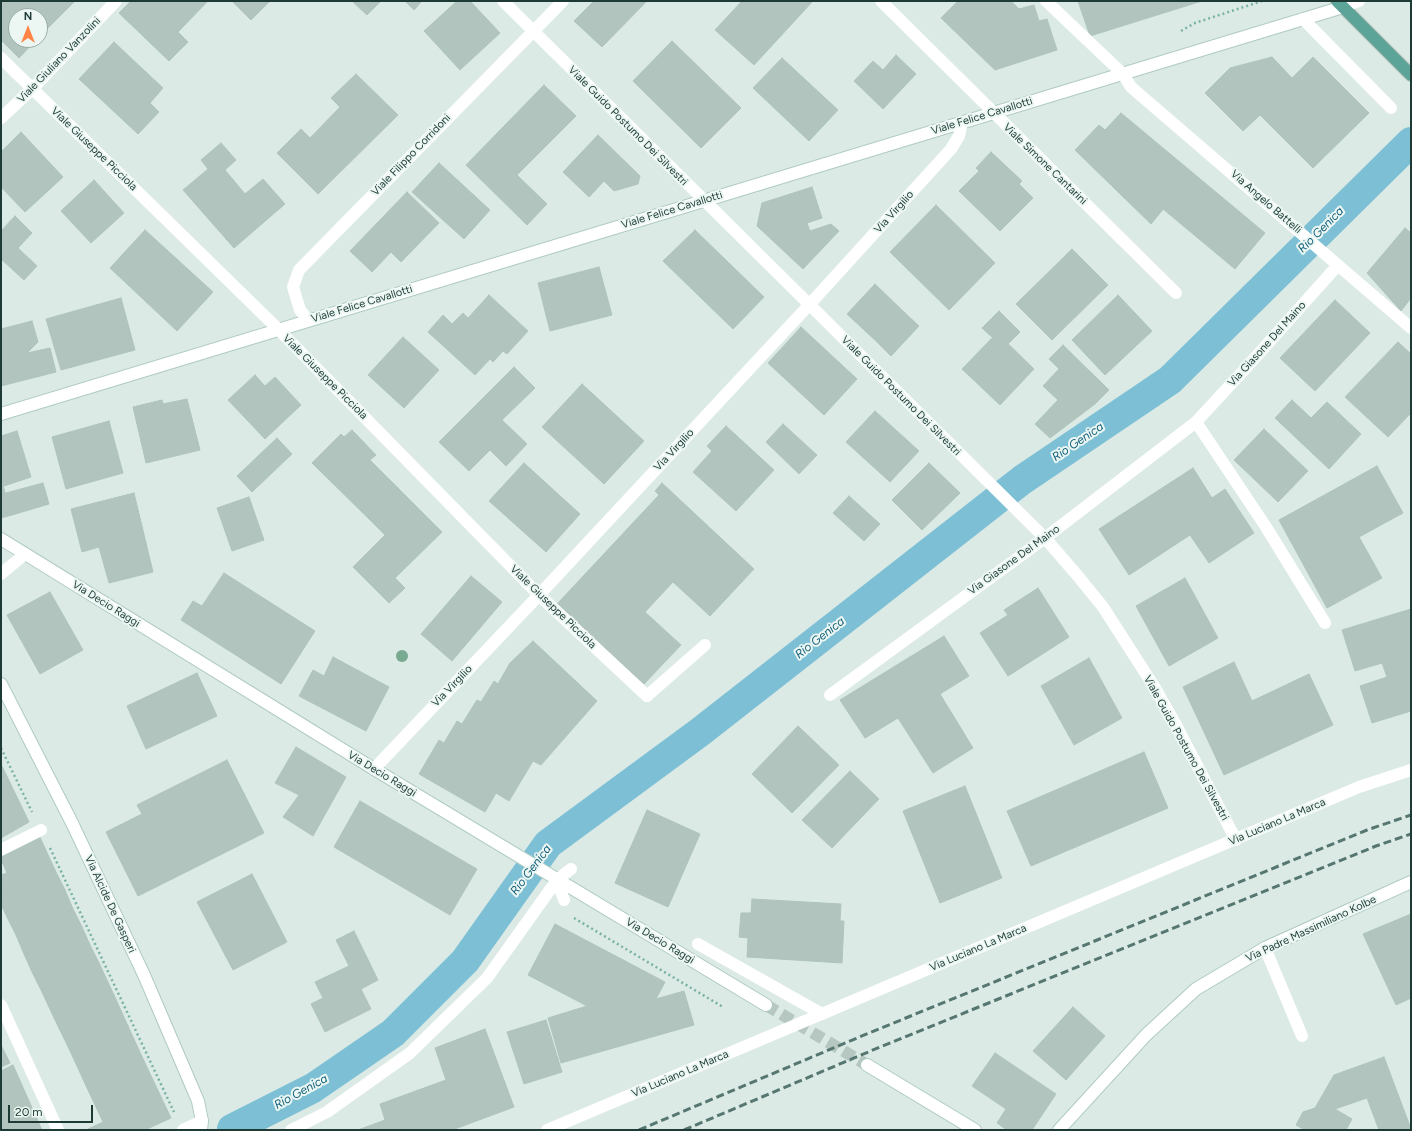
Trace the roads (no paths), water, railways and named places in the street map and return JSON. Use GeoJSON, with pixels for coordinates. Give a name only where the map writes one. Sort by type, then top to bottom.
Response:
{"type":"FeatureCollection","features":[{"type":"Feature","properties":{"kind":"main road"},"geometry":{"type":"LineString","coordinates":[[1340,4],[1411,75]]}},
{"type":"Feature","properties":{"kind":"street","name":"Viale Giuliano Vanzolini"},"geometry":{"type":"LineString","coordinates":[[1,118],[32,89],[116,1]]}},
{"type":"Feature","properties":{"kind":"street","name":"Viale Guido Postumo Dei Silvestri"},"geometry":{"type":"LineString","coordinates":[[503,1],[1045,538],[1078,575],[1103,607],[1155,688],[1180,732],[1236,840]]}},
{"type":"Feature","properties":{"kind":"street","name":"Viale Filippo Corridoni"},"geometry":{"type":"LineString","coordinates":[[308,320],[300,310],[293,287],[299,270],[563,1]]}},
{"type":"Feature","properties":{"kind":"street","name":"Viale Simone Cantarini"},"geometry":{"type":"LineString","coordinates":[[880,1],[1176,293]]}},
{"type":"Feature","properties":{"kind":"street","name":"Via Angelo Battelli"},"geometry":{"type":"LineString","coordinates":[[1046,1],[1123,74],[1131,87],[1411,328]]}},
{"type":"Feature","properties":{"kind":"street","name":"Viale Felice Cavallotti"},"geometry":{"type":"LineString","coordinates":[[1,414],[1303,19],[1340,4],[1359,1]]}},
{"type":"Feature","properties":{"kind":"street"},"geometry":{"type":"LineString","coordinates":[[1303,19],[1392,108]]}},
{"type":"Feature","properties":{"kind":"street","name":"Viale Giuseppe Picciola"},"geometry":{"type":"LineString","coordinates":[[1,58],[278,329],[539,595],[648,696],[705,644]]}},
{"type":"Feature","properties":{"kind":"street","name":"Via Virgilio"},"geometry":{"type":"LineString","coordinates":[[374,769],[539,595],[809,305],[951,149],[959,136],[962,122]]}},
{"type":"Feature","properties":{"kind":"street","name":"Via Giasone Del Maino"},"geometry":{"type":"LineString","coordinates":[[830,694],[1045,538],[1196,422],[1338,264]]}},
{"type":"Feature","properties":{"kind":"street"},"geometry":{"type":"LineString","coordinates":[[1196,422],[1266,527],[1325,623]]}},
{"type":"Feature","properties":{"kind":"street","name":"Via Decio Raggi"},"geometry":{"type":"LineString","coordinates":[[1,539],[374,769],[766,1005]]}},
{"type":"Feature","properties":{"kind":"street"},"geometry":{"type":"LineString","coordinates":[[1,574],[25,554]]}},
{"type":"Feature","properties":{"kind":"street","name":"Via Alcide De Gasperi"},"geometry":{"type":"LineString","coordinates":[[1,684],[72,823],[144,975],[198,1101],[202,1125]]}},
{"type":"Feature","properties":{"kind":"street","name":"Via Luciano La Marca"},"geometry":{"type":"LineString","coordinates":[[547,1130],[1359,787],[1411,770]]}},
{"type":"Feature","properties":{"kind":"street"},"geometry":{"type":"LineString","coordinates":[[1,850],[41,830]]}},
{"type":"Feature","properties":{"kind":"street"},"geometry":{"type":"LineString","coordinates":[[291,1130],[327,1112],[410,1053],[487,978],[552,877],[571,869]]}},
{"type":"Feature","properties":{"kind":"street"},"geometry":{"type":"LineString","coordinates":[[552,877],[564,900]]}},
{"type":"Feature","properties":{"kind":"street","name":"Via Padre Massimiliano Kolbe"},"geometry":{"type":"LineString","coordinates":[[1059,1130],[1146,1035],[1196,989],[1265,948],[1411,882]]}},
{"type":"Feature","properties":{"kind":"street"},"geometry":{"type":"LineString","coordinates":[[698,944],[822,1014]]}},
{"type":"Feature","properties":{"kind":"street"},"geometry":{"type":"LineString","coordinates":[[1265,948],[1302,1036]]}},
{"type":"Feature","properties":{"kind":"street"},"geometry":{"type":"LineString","coordinates":[[1,1005],[58,1130]]}},
{"type":"Feature","properties":{"kind":"street"},"geometry":{"type":"LineString","coordinates":[[867,1065],[976,1130]]}},
{"type":"Feature","properties":{"kind":"street"},"geometry":{"type":"LineString","coordinates":[[183,1130],[202,1125]]}},
{"type":"Feature","properties":{"kind":"waterway","name":"Rio Genica"},"geometry":{"type":"LineString","coordinates":[[232,1129],[313,1088],[393,1033],[465,961],[548,844],[700,732],[1022,480],[1170,380],[1411,142]]}},
{"type":"Feature","properties":{"kind":"tunnel"},"geometry":{"type":"LineString","coordinates":[[766,1005],[867,1065]]}},
{"type":"Feature","properties":{"kind":"railway"},"geometry":{"type":"LineString","coordinates":[[639,1130],[869,1033],[1367,830],[1411,815]]}},
{"type":"Feature","properties":{"kind":"railway"},"geometry":{"type":"LineString","coordinates":[[684,1130],[880,1047],[1376,846],[1411,834]]}}]}
